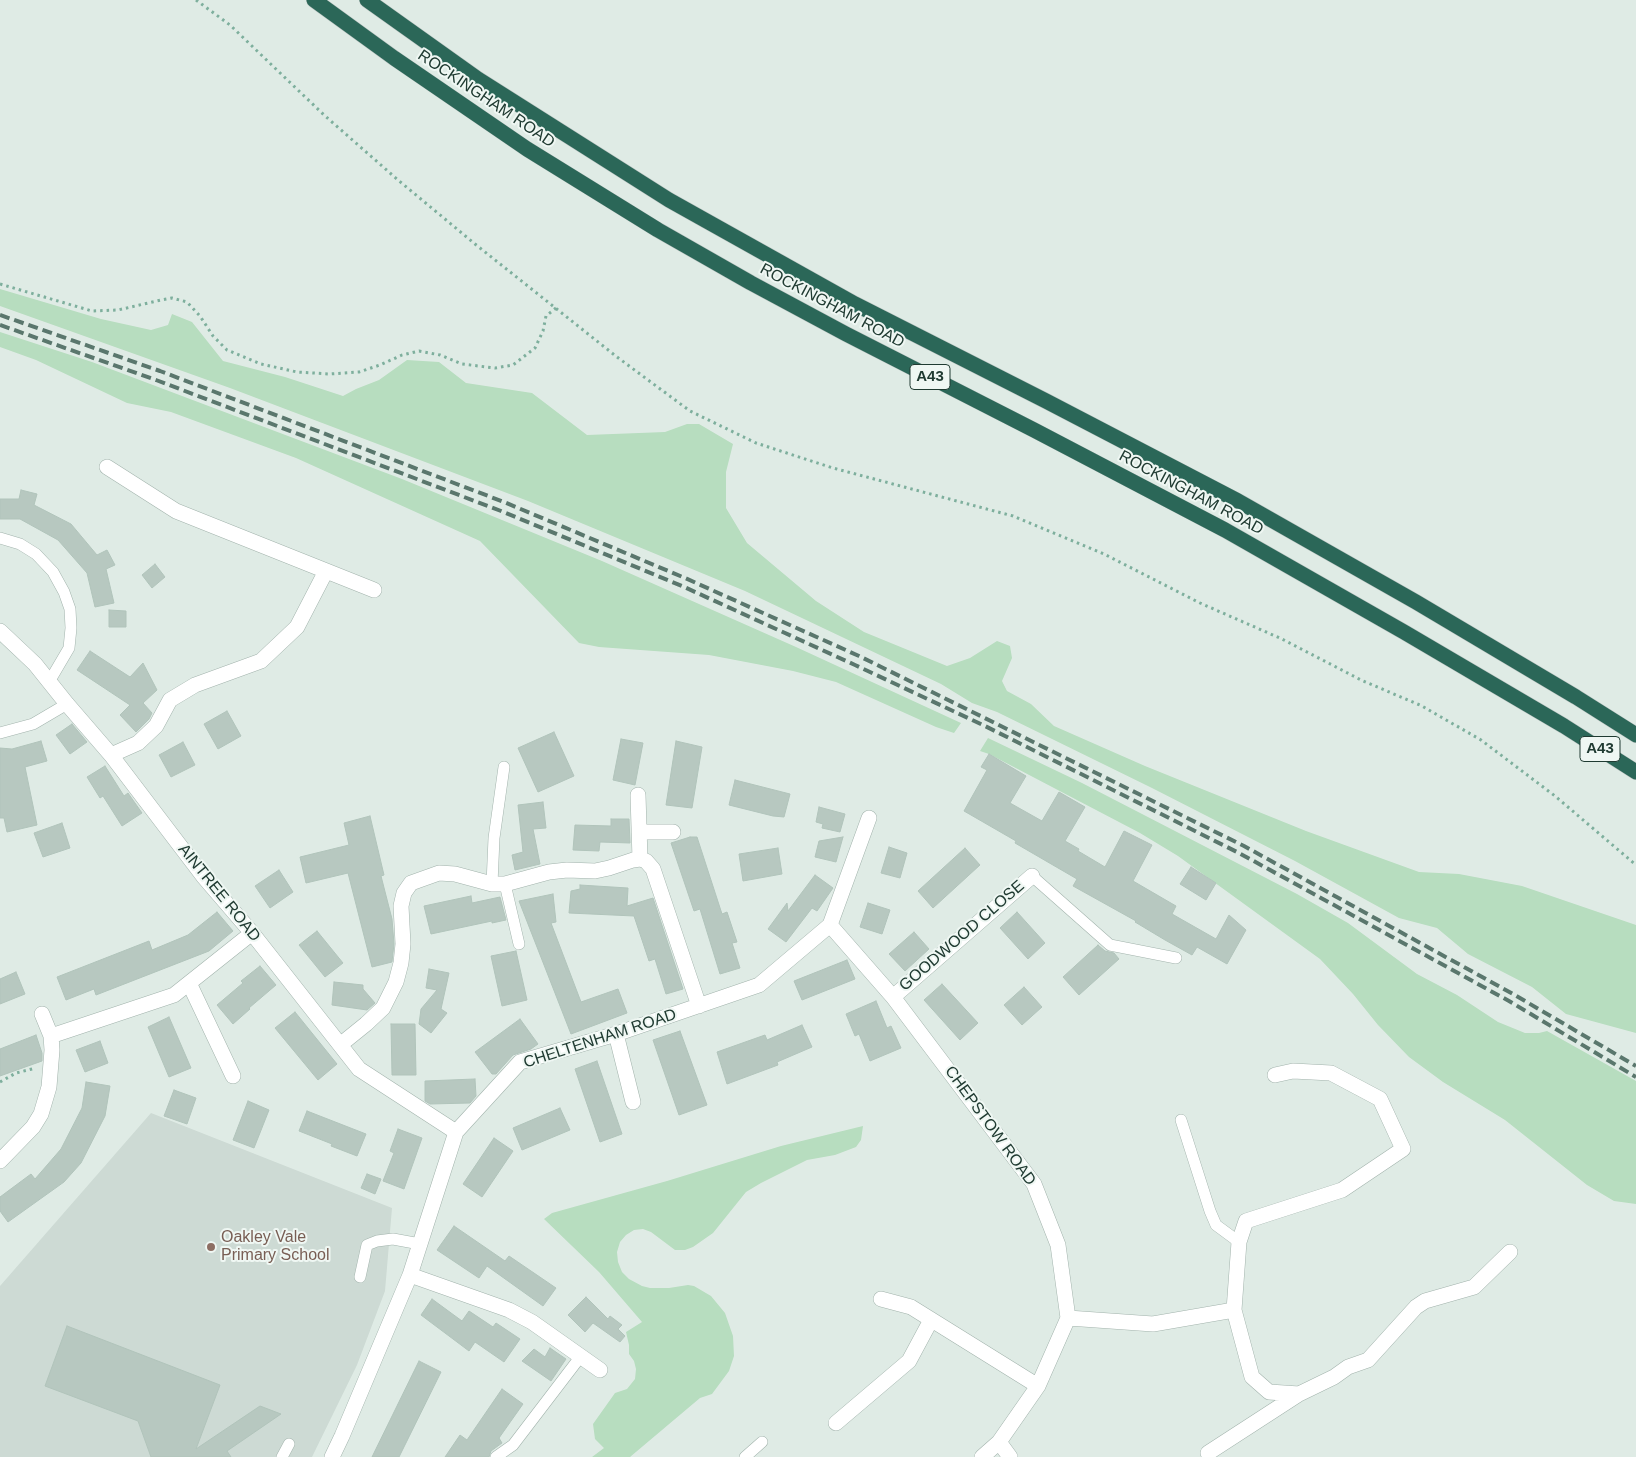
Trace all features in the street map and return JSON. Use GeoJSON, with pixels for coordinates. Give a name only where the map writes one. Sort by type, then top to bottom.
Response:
{"type":"FeatureCollection","features":[{"type":"Feature","properties":{"kind":"highway","name":"ROCKINGHAM ROAD"},"geometry":{"type":"LineString","coordinates":[[314,0],[394,58],[527,149],[658,230],[751,284],[1225,530],[1564,726],[1636,772]]}},
{"type":"Feature","properties":{"kind":"highway","name":"ROCKINGHAM ROAD"},"geometry":{"type":"LineString","coordinates":[[367,0],[478,79],[669,200],[855,304],[1238,501],[1416,602],[1636,735]]}},
{"type":"Feature","properties":{"kind":"street"},"geometry":{"type":"LineString","coordinates":[[107,467],[176,511],[374,590]]}},
{"type":"Feature","properties":{"kind":"street"},"geometry":{"type":"LineString","coordinates":[[111,755],[138,743],[156,726],[170,700],[195,686],[261,661],[297,627],[326,571]]}},
{"type":"Feature","properties":{"kind":"street","name":"AINTREE ROAD"},"geometry":{"type":"LineString","coordinates":[[0,631],[35,664],[111,755],[203,876],[252,933],[359,1069],[456,1132]]}},
{"type":"Feature","properties":{"kind":"street"},"geometry":{"type":"LineString","coordinates":[[638,795],[640,859]]}},
{"type":"Feature","properties":{"kind":"street","name":"CHELTENHAM ROAD"},"geometry":{"type":"LineString","coordinates":[[332,1457],[410,1275],[456,1132],[520,1062],[616,1034],[759,985],[830,925],[869,818]]}},
{"type":"Feature","properties":{"kind":"street"},"geometry":{"type":"LineString","coordinates":[[639,832],[673,832]]}},
{"type":"Feature","properties":{"kind":"street"},"geometry":{"type":"LineString","coordinates":[[340,1045],[383,1008],[396,982],[403,944],[402,906],[404,892],[411,883],[439,872],[499,884],[549,872],[567,870],[595,871],[640,859],[646,861],[654,869],[699,1006]]}},
{"type":"Feature","properties":{"kind":"street","name":"GOODWOOD CLOSE"},"geometry":{"type":"LineString","coordinates":[[893,997],[1032,876]]}},
{"type":"Feature","properties":{"kind":"street","name":"CHEPSTOW ROAD"},"geometry":{"type":"LineString","coordinates":[[830,925],[893,997],[1034,1184],[1058,1245],[1068,1318]]}},
{"type":"Feature","properties":{"kind":"street"},"geometry":{"type":"LineString","coordinates":[[51,1036],[174,995],[252,933]]}},
{"type":"Feature","properties":{"kind":"street"},"geometry":{"type":"LineString","coordinates":[[189,983],[232,1076]]}},
{"type":"Feature","properties":{"kind":"street"},"geometry":{"type":"LineString","coordinates":[[0,1161],[24,1138],[41,1114],[49,1087],[52,1066],[51,1036],[42,1014]]}},
{"type":"Feature","properties":{"kind":"street"},"geometry":{"type":"LineString","coordinates":[[616,1034],[633,1102]]}},
{"type":"Feature","properties":{"kind":"street"},"geometry":{"type":"LineString","coordinates":[[1275,1075],[1292,1071],[1330,1073],[1380,1099],[1403,1149],[1342,1190],[1246,1221],[1239,1242],[1234,1310],[1252,1377],[1269,1392],[1299,1394]]}},
{"type":"Feature","properties":{"kind":"street"},"geometry":{"type":"LineString","coordinates":[[1208,1453],[1299,1394],[1334,1378],[1348,1367],[1368,1360],[1416,1307],[1425,1301],[1474,1287],[1510,1252]]}},
{"type":"Feature","properties":{"kind":"street"},"geometry":{"type":"LineString","coordinates":[[410,1275],[509,1310],[532,1322],[600,1370]]}},
{"type":"Feature","properties":{"kind":"street"},"geometry":{"type":"LineString","coordinates":[[881,1299],[911,1306],[1038,1386]]}},
{"type":"Feature","properties":{"kind":"street"},"geometry":{"type":"LineString","coordinates":[[982,1457],[999,1442],[1038,1386],[1068,1318],[1153,1324],[1234,1310]]}},
{"type":"Feature","properties":{"kind":"street"},"geometry":{"type":"LineString","coordinates":[[836,1423],[909,1361],[931,1320]]}},
{"type":"Feature","properties":{"kind":"street"},"geometry":{"type":"LineString","coordinates":[[999,1442],[1010,1457]]}},
{"type":"Feature","properties":{"kind":"lane"},"geometry":{"type":"LineString","coordinates":[[0,538],[20,544],[36,554],[53,572],[64,592],[70,609],[69,648],[49,682]]}},
{"type":"Feature","properties":{"kind":"lane"},"geometry":{"type":"LineString","coordinates":[[0,733],[33,724],[67,704]]}},
{"type":"Feature","properties":{"kind":"lane"},"geometry":{"type":"LineString","coordinates":[[504,767],[494,838],[499,884],[519,944]]}},
{"type":"Feature","properties":{"kind":"lane"},"geometry":{"type":"LineString","coordinates":[[1032,876],[1110,945],[1176,958]]}},
{"type":"Feature","properties":{"kind":"lane"},"geometry":{"type":"LineString","coordinates":[[1181,1120],[1216,1225],[1239,1242]]}},
{"type":"Feature","properties":{"kind":"lane"},"geometry":{"type":"LineString","coordinates":[[360,1278],[367,1246],[376,1241],[393,1239],[420,1244]]}},
{"type":"Feature","properties":{"kind":"lane"},"geometry":{"type":"LineString","coordinates":[[496,1457],[513,1445],[581,1356]]}},
{"type":"Feature","properties":{"kind":"lane"},"geometry":{"type":"LineString","coordinates":[[745,1457],[762,1442]]}},
{"type":"Feature","properties":{"kind":"lane"},"geometry":{"type":"LineString","coordinates":[[282,1457],[289,1444]]}},
{"type":"Feature","properties":{"kind":"path"},"geometry":{"type":"LineString","coordinates":[[196,0],[230,25],[324,115],[398,180],[617,357],[690,411],[756,443],[833,468],[1013,516],[1104,554],[1200,603],[1282,639],[1360,680],[1422,706],[1489,746],[1555,796],[1636,865]]}},
{"type":"Feature","properties":{"kind":"path"},"geometry":{"type":"LineString","coordinates":[[0,284],[92,311],[118,310],[172,298],[186,302],[200,316],[213,336],[227,350],[261,364],[297,372],[329,374],[359,372],[402,355],[419,352],[440,355],[462,364],[495,368],[513,365],[535,348],[543,331],[546,316],[556,308]]}},
{"type":"Feature","properties":{"kind":"path"},"geometry":{"type":"LineString","coordinates":[[0,1082],[29,1068],[52,1066]]}},
{"type":"Feature","properties":{"kind":"shaded area","name":"Oakley Vale Primary School"},"geometry":{"type":"Polygon","coordinates":[[[151,1113],[392,1208],[385,1291],[357,1365],[312,1457],[0,1457],[0,1286],[151,1113]]]}},
{"type":"Feature","properties":{"kind":"green space"},"geometry":{"type":"Polygon","coordinates":[[[0,289],[101,319],[151,330],[168,325],[172,314],[192,322],[223,361],[285,377],[343,396],[379,380],[407,360],[439,362],[466,383],[532,393],[587,435],[665,432],[687,424],[699,424],[733,444],[726,472],[726,508],[747,543],[816,601],[864,632],[947,666],[970,658],[997,641],[1010,646],[1012,658],[1002,681],[1007,691],[1031,704],[1054,726],[1145,766],[1306,831],[1419,872],[1459,874],[1522,886],[1636,925],[1636,1033],[1566,1014],[1532,987],[1468,954],[1437,928],[1399,918],[1295,861],[1152,788],[997,712],[972,703],[941,684],[745,591],[528,501],[230,388],[0,306],[0,289]]]}},
{"type":"Feature","properties":{"kind":"green space"},"geometry":{"type":"Polygon","coordinates":[[[0,332],[92,362],[402,479],[602,561],[961,723],[954,733],[936,727],[836,682],[793,671],[709,655],[599,647],[579,643],[480,541],[296,458],[171,412],[127,403],[36,360],[0,347],[0,332]]]}},
{"type":"Feature","properties":{"kind":"green space"},"geometry":{"type":"Polygon","coordinates":[[[988,738],[1082,783],[1297,894],[1348,923],[1417,974],[1457,995],[1498,1022],[1525,1033],[1547,1031],[1636,1081],[1636,1204],[1614,1201],[1587,1185],[1505,1120],[1443,1082],[1409,1057],[1320,959],[1178,856],[1140,833],[980,751],[988,738]]]}},
{"type":"Feature","properties":{"kind":"green space"},"geometry":{"type":"Polygon","coordinates":[[[863,1126],[861,1140],[856,1147],[835,1155],[807,1160],[746,1192],[713,1233],[693,1247],[685,1250],[675,1250],[651,1232],[643,1229],[634,1230],[620,1242],[617,1252],[618,1262],[622,1272],[629,1279],[650,1288],[694,1286],[711,1296],[725,1313],[733,1336],[734,1356],[729,1371],[712,1394],[700,1398],[630,1457],[592,1457],[604,1448],[595,1439],[593,1424],[615,1393],[627,1389],[635,1379],[636,1369],[634,1361],[629,1354],[626,1332],[642,1322],[599,1272],[544,1219],[552,1213],[667,1181],[781,1146],[863,1126]]]}},
{"type":"Feature","properties":{"kind":"building"},"geometry":{"type":"Polygon","coordinates":[[[21,490],[37,494],[34,505],[71,524],[97,555],[107,550],[115,565],[106,569],[114,603],[95,607],[87,573],[58,540],[20,519],[0,519],[0,499],[19,499],[21,490]]]}},
{"type":"Feature","properties":{"kind":"building"},"geometry":{"type":"Polygon","coordinates":[[[155,564],[165,577],[152,588],[142,575],[155,564]]]}},
{"type":"Feature","properties":{"kind":"building"},"geometry":{"type":"Polygon","coordinates":[[[109,610],[126,611],[126,627],[109,627],[109,610]]]}},
{"type":"Feature","properties":{"kind":"building"},"geometry":{"type":"Polygon","coordinates":[[[90,651],[130,677],[143,663],[157,690],[143,703],[152,713],[149,719],[136,732],[120,715],[130,705],[77,670],[90,651]]]}},
{"type":"Feature","properties":{"kind":"building"},"geometry":{"type":"Polygon","coordinates":[[[227,711],[241,736],[218,749],[204,724],[227,711]]]}},
{"type":"Feature","properties":{"kind":"building"},"geometry":{"type":"Polygon","coordinates":[[[72,724],[87,742],[70,754],[56,735],[72,724]]]}},
{"type":"Feature","properties":{"kind":"building"},"geometry":{"type":"Polygon","coordinates":[[[554,732],[574,776],[538,792],[518,748],[554,732]]]}},
{"type":"Feature","properties":{"kind":"building"},"geometry":{"type":"Polygon","coordinates":[[[621,739],[643,743],[635,785],[613,780],[621,739]]]}},
{"type":"Feature","properties":{"kind":"building"},"geometry":{"type":"Polygon","coordinates":[[[41,741],[47,761],[25,767],[37,825],[7,832],[4,818],[0,818],[0,748],[12,749],[41,741]]]}},
{"type":"Feature","properties":{"kind":"building"},"geometry":{"type":"Polygon","coordinates":[[[676,741],[702,747],[692,808],[666,805],[676,741]]]}},
{"type":"Feature","properties":{"kind":"building"},"geometry":{"type":"Polygon","coordinates":[[[183,742],[195,765],[171,777],[159,755],[183,742]]]}},
{"type":"Feature","properties":{"kind":"building"},"geometry":{"type":"Polygon","coordinates":[[[989,754],[1026,776],[1010,803],[1042,821],[1059,792],[1085,807],[1065,841],[1105,867],[1124,831],[1152,845],[1133,881],[1176,906],[1172,914],[1216,939],[1229,915],[1246,930],[1227,964],[1197,947],[1192,955],[1165,940],[1136,921],[1073,886],[1077,879],[964,811],[987,770],[981,767],[989,754]]]}},
{"type":"Feature","properties":{"kind":"building"},"geometry":{"type":"Polygon","coordinates":[[[105,766],[124,796],[128,793],[142,813],[122,826],[103,796],[100,798],[87,777],[105,766]]]}},
{"type":"Feature","properties":{"kind":"building"},"geometry":{"type":"Polygon","coordinates":[[[735,780],[790,794],[784,817],[729,805],[735,780]]]}},
{"type":"Feature","properties":{"kind":"building"},"geometry":{"type":"Polygon","coordinates":[[[543,802],[546,828],[533,829],[540,864],[515,870],[512,855],[523,852],[518,805],[543,802]]]}},
{"type":"Feature","properties":{"kind":"building"},"geometry":{"type":"Polygon","coordinates":[[[819,807],[845,814],[840,832],[822,828],[823,824],[816,822],[819,807]]]}},
{"type":"Feature","properties":{"kind":"building"},"geometry":{"type":"Polygon","coordinates":[[[370,816],[384,875],[381,876],[392,919],[394,944],[392,962],[372,967],[348,873],[306,883],[300,857],[349,845],[344,823],[370,816]]]}},
{"type":"Feature","properties":{"kind":"building"},"geometry":{"type":"Polygon","coordinates":[[[611,819],[629,819],[630,843],[600,842],[599,851],[573,850],[575,825],[611,826],[611,819]]]}},
{"type":"Feature","properties":{"kind":"building"},"geometry":{"type":"Polygon","coordinates":[[[62,823],[70,848],[43,857],[34,833],[62,823]]]}},
{"type":"Feature","properties":{"kind":"building"},"geometry":{"type":"Polygon","coordinates":[[[690,837],[697,837],[722,914],[727,912],[737,942],[732,943],[740,968],[720,974],[700,909],[694,911],[671,843],[690,837]]]}},
{"type":"Feature","properties":{"kind":"building"},"geometry":{"type":"Polygon","coordinates":[[[843,837],[836,862],[815,857],[819,841],[843,837]]]}},
{"type":"Feature","properties":{"kind":"building"},"geometry":{"type":"Polygon","coordinates":[[[889,847],[907,853],[900,878],[881,873],[889,847]]]}},
{"type":"Feature","properties":{"kind":"building"},"geometry":{"type":"Polygon","coordinates":[[[778,848],[782,874],[743,881],[739,854],[778,848]]]}},
{"type":"Feature","properties":{"kind":"building"},"geometry":{"type":"Polygon","coordinates":[[[965,848],[980,865],[933,908],[918,891],[965,848]]]}},
{"type":"Feature","properties":{"kind":"building"},"geometry":{"type":"Polygon","coordinates":[[[1191,867],[1216,883],[1206,900],[1180,884],[1191,867]]]}},
{"type":"Feature","properties":{"kind":"building"},"geometry":{"type":"Polygon","coordinates":[[[279,870],[293,892],[270,908],[255,886],[279,870]]]}},
{"type":"Feature","properties":{"kind":"building"},"geometry":{"type":"Polygon","coordinates":[[[815,875],[833,888],[817,911],[812,908],[786,942],[768,929],[787,903],[788,911],[815,875]]]}},
{"type":"Feature","properties":{"kind":"building"},"geometry":{"type":"Polygon","coordinates":[[[580,885],[628,888],[627,906],[653,898],[683,989],[666,994],[655,959],[649,961],[634,916],[569,913],[571,891],[580,889],[580,885]]]}},
{"type":"Feature","properties":{"kind":"building"},"geometry":{"type":"Polygon","coordinates":[[[553,894],[556,922],[551,923],[581,1002],[618,989],[627,1013],[571,1034],[519,901],[553,894]]]}},
{"type":"Feature","properties":{"kind":"building"},"geometry":{"type":"Polygon","coordinates":[[[471,896],[472,903],[500,897],[506,920],[492,923],[492,921],[431,934],[424,906],[471,896]]]}},
{"type":"Feature","properties":{"kind":"building"},"geometry":{"type":"Polygon","coordinates":[[[868,903],[890,910],[882,934],[860,927],[868,903]]]}},
{"type":"Feature","properties":{"kind":"building"},"geometry":{"type":"Polygon","coordinates":[[[217,912],[233,931],[209,951],[96,995],[94,989],[66,1000],[57,977],[149,941],[152,950],[188,935],[217,912]]]}},
{"type":"Feature","properties":{"kind":"building"},"geometry":{"type":"Polygon","coordinates":[[[1017,912],[1045,943],[1028,959],[1000,928],[1017,912]]]}},
{"type":"Feature","properties":{"kind":"building"},"geometry":{"type":"Polygon","coordinates":[[[317,931],[343,963],[325,977],[299,945],[317,931]]]}},
{"type":"Feature","properties":{"kind":"building"},"geometry":{"type":"Polygon","coordinates":[[[914,932],[929,949],[905,971],[889,954],[914,932]]]}},
{"type":"Feature","properties":{"kind":"building"},"geometry":{"type":"Polygon","coordinates":[[[1098,945],[1105,951],[1114,953],[1119,959],[1079,995],[1063,977],[1098,945]]]}},
{"type":"Feature","properties":{"kind":"building"},"geometry":{"type":"Polygon","coordinates":[[[516,951],[527,1000],[502,1006],[491,956],[516,951]]]}},
{"type":"Feature","properties":{"kind":"building"},"geometry":{"type":"Polygon","coordinates":[[[847,960],[855,979],[802,1000],[794,981],[847,960]]]}},
{"type":"Feature","properties":{"kind":"building"},"geometry":{"type":"Polygon","coordinates":[[[260,966],[276,985],[233,1024],[217,1005],[243,983],[241,981],[260,966]]]}},
{"type":"Feature","properties":{"kind":"building"},"geometry":{"type":"Polygon","coordinates":[[[429,969],[449,973],[441,1009],[447,1013],[431,1033],[419,1024],[421,1009],[437,990],[426,988],[429,969]]]}},
{"type":"Feature","properties":{"kind":"building"},"geometry":{"type":"Polygon","coordinates":[[[16,972],[25,994],[0,1004],[0,979],[16,972]]]}},
{"type":"Feature","properties":{"kind":"building"},"geometry":{"type":"Polygon","coordinates":[[[334,982],[363,985],[363,989],[375,1003],[367,1010],[332,1005],[334,982]]]}},
{"type":"Feature","properties":{"kind":"building"},"geometry":{"type":"Polygon","coordinates":[[[942,984],[978,1023],[960,1040],[924,1000],[942,984]]]}},
{"type":"Feature","properties":{"kind":"building"},"geometry":{"type":"Polygon","coordinates":[[[1024,987],[1042,1007],[1022,1025],[1004,1005],[1024,987]]]}},
{"type":"Feature","properties":{"kind":"building"},"geometry":{"type":"Polygon","coordinates":[[[876,1001],[887,1028],[891,1026],[901,1048],[870,1061],[859,1034],[855,1036],[846,1014],[876,1001]]]}},
{"type":"Feature","properties":{"kind":"building"},"geometry":{"type":"Polygon","coordinates":[[[295,1012],[337,1064],[318,1080],[275,1028],[295,1012]]]}},
{"type":"Feature","properties":{"kind":"building"},"geometry":{"type":"Polygon","coordinates":[[[169,1017],[191,1068],[169,1077],[148,1027],[169,1017]]]}},
{"type":"Feature","properties":{"kind":"building"},"geometry":{"type":"Polygon","coordinates":[[[520,1019],[538,1044],[531,1049],[513,1055],[496,1074],[492,1074],[475,1052],[520,1019]]]}},
{"type":"Feature","properties":{"kind":"building"},"geometry":{"type":"Polygon","coordinates":[[[391,1024],[415,1024],[416,1075],[392,1075],[391,1024]]]}},
{"type":"Feature","properties":{"kind":"building"},"geometry":{"type":"Polygon","coordinates":[[[802,1025],[812,1047],[777,1062],[778,1065],[727,1084],[717,1052],[765,1035],[767,1040],[802,1025]]]}},
{"type":"Feature","properties":{"kind":"building"},"geometry":{"type":"Polygon","coordinates":[[[680,1031],[707,1105],[679,1115],[653,1040],[680,1031]]]}},
{"type":"Feature","properties":{"kind":"building"},"geometry":{"type":"Polygon","coordinates":[[[36,1035],[42,1053],[42,1061],[0,1076],[0,1049],[36,1035]]]}},
{"type":"Feature","properties":{"kind":"building"},"geometry":{"type":"Polygon","coordinates":[[[100,1041],[108,1063],[85,1072],[76,1050],[100,1041]]]}},
{"type":"Feature","properties":{"kind":"building"},"geometry":{"type":"Polygon","coordinates":[[[597,1061],[622,1134],[600,1142],[575,1069],[597,1061]]]}},
{"type":"Feature","properties":{"kind":"building"},"geometry":{"type":"Polygon","coordinates":[[[475,1079],[476,1096],[470,1103],[430,1104],[425,1101],[425,1081],[475,1079]]]}},
{"type":"Feature","properties":{"kind":"building"},"geometry":{"type":"Polygon","coordinates":[[[86,1082],[110,1086],[105,1116],[81,1163],[64,1182],[8,1222],[0,1211],[0,1197],[31,1174],[35,1179],[61,1149],[82,1108],[86,1082]]]}},
{"type":"Feature","properties":{"kind":"building"},"geometry":{"type":"Polygon","coordinates":[[[174,1090],[196,1098],[187,1124],[164,1116],[174,1090]]]}},
{"type":"Feature","properties":{"kind":"building"},"geometry":{"type":"Polygon","coordinates":[[[248,1101],[269,1110],[254,1148],[233,1140],[248,1101]]]}},
{"type":"Feature","properties":{"kind":"building"},"geometry":{"type":"Polygon","coordinates":[[[560,1108],[570,1130],[522,1150],[513,1128],[560,1108]]]}},
{"type":"Feature","properties":{"kind":"building"},"geometry":{"type":"Polygon","coordinates":[[[307,1111],[366,1134],[357,1156],[299,1131],[307,1111]]]}},
{"type":"Feature","properties":{"kind":"building"},"geometry":{"type":"Polygon","coordinates":[[[398,1129],[422,1138],[404,1189],[383,1181],[394,1153],[390,1151],[398,1129]]]}},
{"type":"Feature","properties":{"kind":"building"},"geometry":{"type":"Polygon","coordinates":[[[494,1138],[513,1151],[482,1197],[463,1184],[494,1138]]]}},
{"type":"Feature","properties":{"kind":"building"},"geometry":{"type":"Polygon","coordinates":[[[367,1174],[381,1179],[375,1194],[361,1188],[367,1174]]]}},
{"type":"Feature","properties":{"kind":"building"},"geometry":{"type":"Polygon","coordinates":[[[454,1226],[505,1261],[509,1256],[556,1288],[543,1306],[487,1266],[479,1278],[437,1250],[454,1226]]]}},
{"type":"Feature","properties":{"kind":"building"},"geometry":{"type":"Polygon","coordinates":[[[586,1297],[608,1319],[610,1316],[622,1325],[618,1329],[625,1336],[620,1342],[593,1323],[585,1332],[568,1315],[586,1297]]]}},
{"type":"Feature","properties":{"kind":"building"},"geometry":{"type":"Polygon","coordinates":[[[432,1299],[462,1321],[469,1311],[493,1327],[496,1323],[520,1339],[504,1362],[475,1342],[469,1351],[421,1315],[432,1299]]]}},
{"type":"Feature","properties":{"kind":"building"},"geometry":{"type":"Polygon","coordinates":[[[67,1326],[220,1385],[196,1449],[260,1406],[281,1414],[227,1451],[231,1457],[151,1457],[138,1421],[45,1386],[67,1326]]]}},
{"type":"Feature","properties":{"kind":"building"},"geometry":{"type":"Polygon","coordinates":[[[550,1348],[566,1359],[551,1381],[522,1361],[534,1349],[545,1357],[550,1348]]]}},
{"type":"Feature","properties":{"kind":"building"},"geometry":{"type":"Polygon","coordinates":[[[419,1361],[441,1372],[399,1457],[372,1457],[419,1361]]]}},
{"type":"Feature","properties":{"kind":"building"},"geometry":{"type":"Polygon","coordinates":[[[502,1389],[523,1404],[499,1438],[502,1443],[491,1451],[489,1457],[445,1457],[460,1435],[467,1440],[502,1389]]]}},
{"type":"Feature","properties":{"kind":"railway"},"geometry":{"type":"LineString","coordinates":[[0,315],[160,371],[504,502],[685,578],[859,656],[1244,846],[1513,994],[1636,1066]]}},
{"type":"Feature","properties":{"kind":"railway"},"geometry":{"type":"LineString","coordinates":[[0,325],[156,380],[501,511],[682,586],[855,665],[983,725],[1239,853],[1509,1001],[1636,1077]]}},
{"type":"Feature","properties":{"kind":"place","name":"Oakley Vale Primary School"},"geometry":{"type":"Point","coordinates":[211,1247]}}]}
